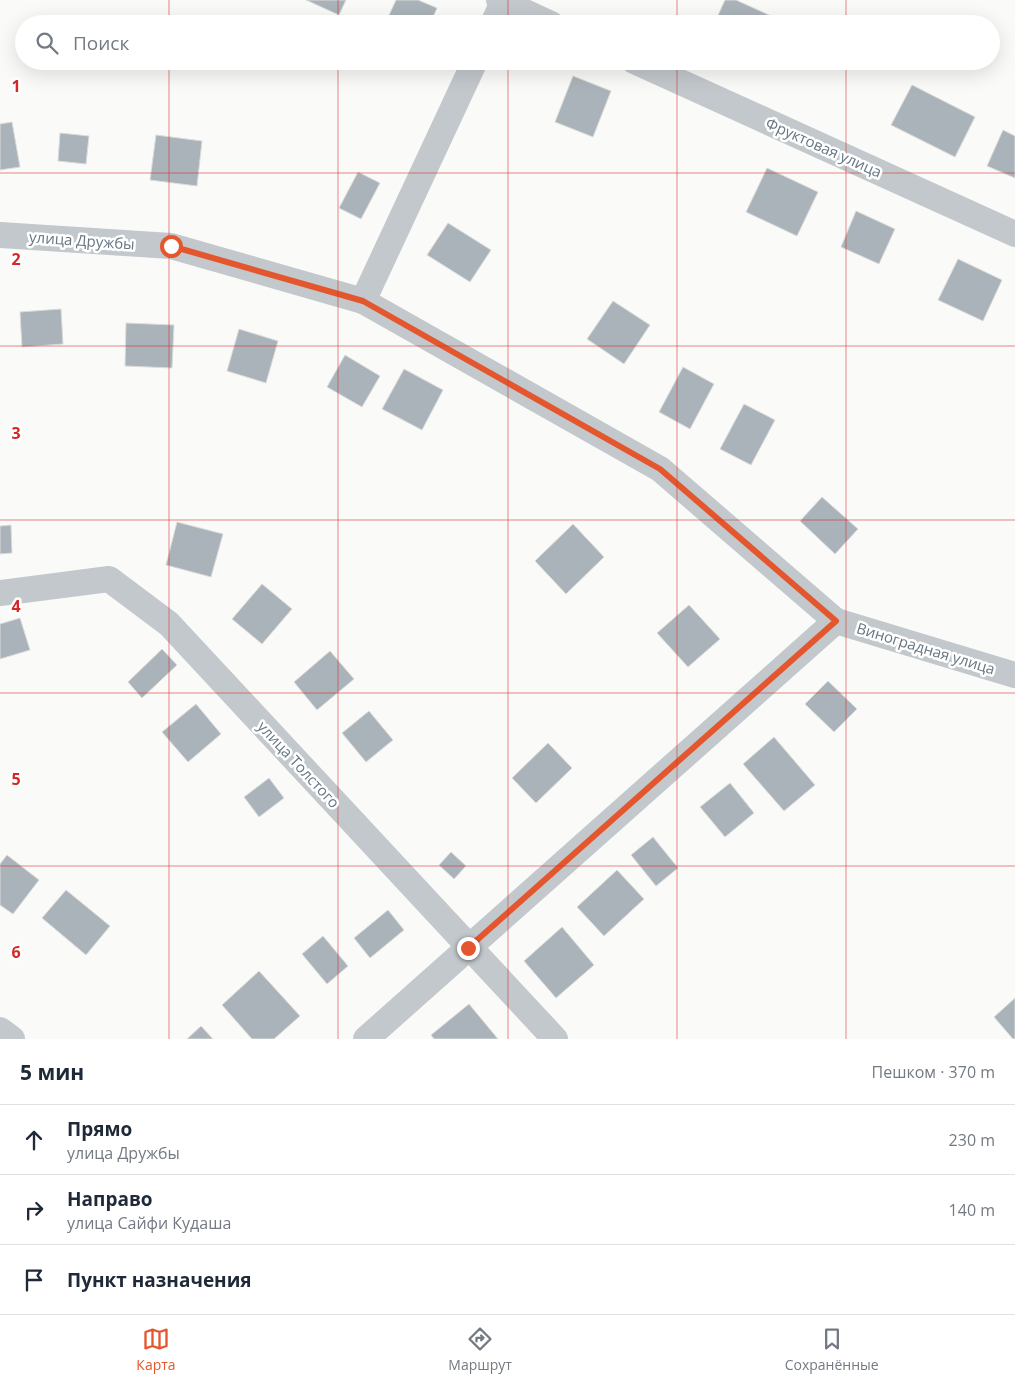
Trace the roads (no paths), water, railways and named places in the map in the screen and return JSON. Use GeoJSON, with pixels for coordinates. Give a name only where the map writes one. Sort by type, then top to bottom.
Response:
{"type":"FeatureCollection","features":[{"type":"Feature","properties":{"kind":"street"},"geometry":{"type":"LineString","coordinates":[[498,9],[519,15]]}},
{"type":"Feature","properties":{"kind":"street"},"geometry":{"type":"LineString","coordinates":[[363,301],[472,70]]}},
{"type":"Feature","properties":{"kind":"street","name":"Фруктовая улица"},"geometry":{"type":"LineString","coordinates":[[654,70],[1015,234]]}},
{"type":"Feature","properties":{"kind":"street","name":"улица Дружбы"},"geometry":{"type":"LineString","coordinates":[[0,235],[171,246],[363,301],[660,469],[836,621]]}},
{"type":"Feature","properties":{"kind":"street","name":"улица Толстого"},"geometry":{"type":"LineString","coordinates":[[0,594],[109,579],[169,624],[468,948],[555,1039]]}},
{"type":"Feature","properties":{"kind":"street"},"geometry":{"type":"LineString","coordinates":[[366,1039],[836,621]]}},
{"type":"Feature","properties":{"kind":"street","name":"Виноградная улица"},"geometry":{"type":"LineString","coordinates":[[836,621],[1015,676]]}},
{"type":"Feature","properties":{"kind":"street"},"geometry":{"type":"LineString","coordinates":[[0,1030],[12,1039]]}}]}
